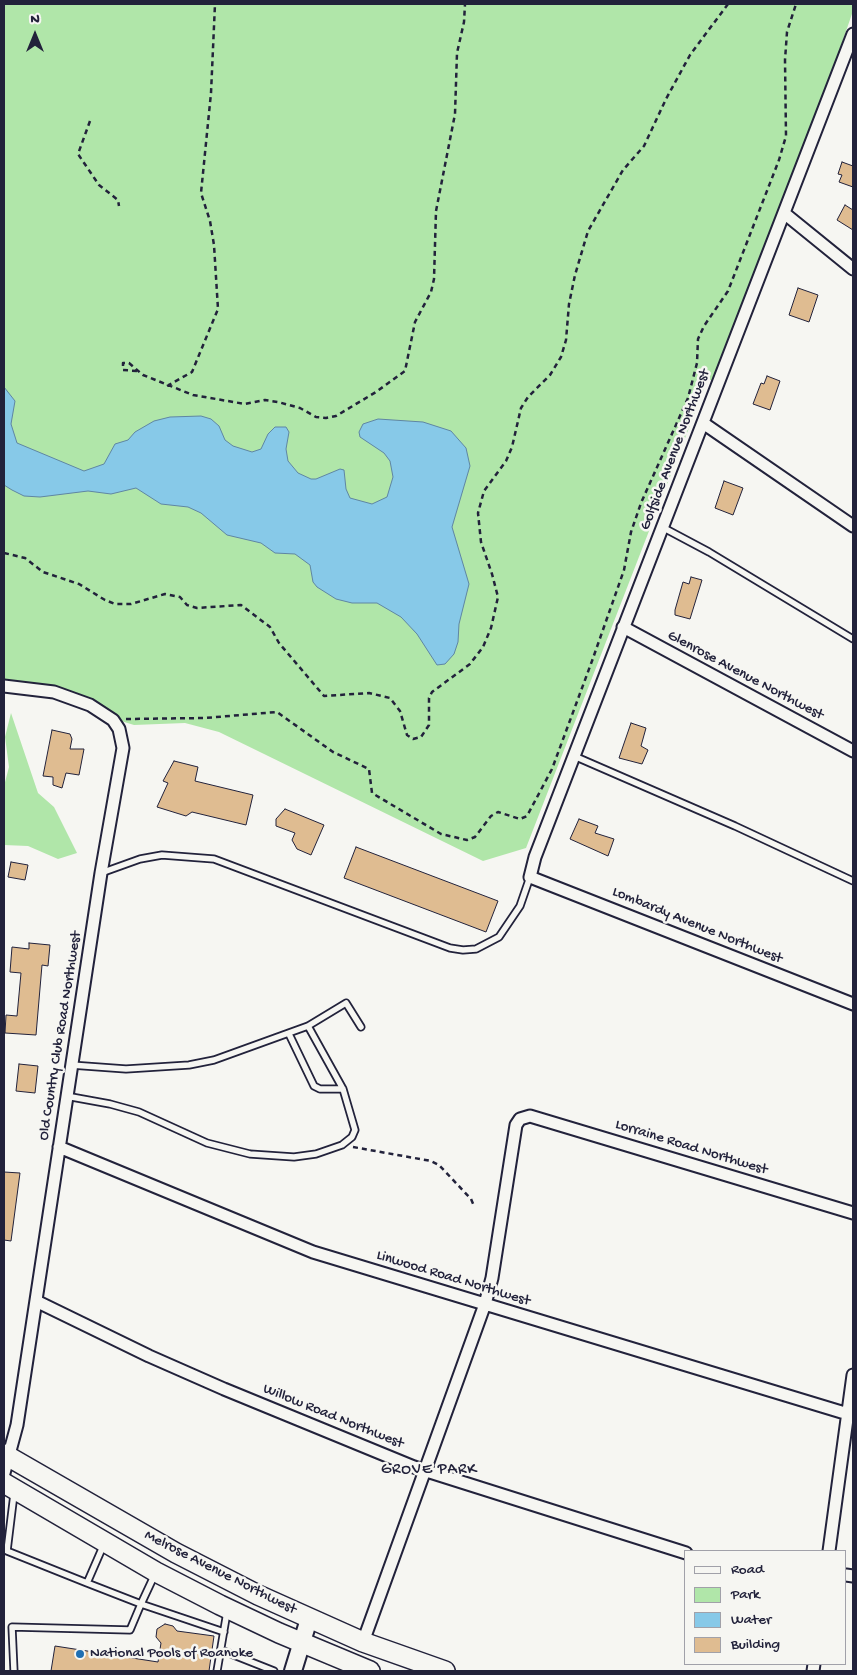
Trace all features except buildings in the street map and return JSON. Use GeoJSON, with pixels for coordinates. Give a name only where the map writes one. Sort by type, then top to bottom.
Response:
{"type":"FeatureCollection","features":[{"type":"Feature","properties":{"kind":"main road","name":"Melrose Avenue Northwest"},"geometry":{"type":"LineString","coordinates":[[5,1461],[176,1553],[309,1619],[363,1642],[445,1671]]}},
{"type":"Feature","properties":{"kind":"main road","name":"Melrose Avenue Northwest"},"geometry":{"type":"LineString","coordinates":[[9,1487],[156,1572],[301,1642],[370,1671]]}},
{"type":"Feature","properties":{"kind":"street","name":"Golfside Avenue Northwest"},"geometry":{"type":"LineString","coordinates":[[530,877],[535,857],[623,627],[853,34]]}},
{"type":"Feature","properties":{"kind":"street"},"geometry":{"type":"LineString","coordinates":[[784,214],[853,268]]}},
{"type":"Feature","properties":{"kind":"street"},"geometry":{"type":"LineString","coordinates":[[703,423],[853,526]]}},
{"type":"Feature","properties":{"kind":"street","name":"Glenrose Avenue Northwest"},"geometry":{"type":"LineString","coordinates":[[623,627],[853,751]]}},
{"type":"Feature","properties":{"kind":"street","name":"Old Country Club Road Northwest"},"geometry":{"type":"LineString","coordinates":[[4,686],[54,692],[75,699],[107,716],[119,729],[124,748],[101,872],[70,1064],[17,1425],[5,1461]]}},
{"type":"Feature","properties":{"kind":"street","name":"Lombardy Avenue Northwest"},"geometry":{"type":"LineString","coordinates":[[530,877],[853,1004]]}},
{"type":"Feature","properties":{"kind":"street","name":"Lorraine Road Northwest"},"geometry":{"type":"LineString","coordinates":[[485,1304],[492,1278],[516,1125],[520,1119],[530,1116],[853,1213]]}},
{"type":"Feature","properties":{"kind":"street","name":"Linwood Road Northwest"},"geometry":{"type":"LineString","coordinates":[[59,1147],[290,1244],[848,1414]]}},
{"type":"Feature","properties":{"kind":"street","name":"Willow Road Northwest"},"geometry":{"type":"LineString","coordinates":[[36,1301],[207,1382],[423,1470],[684,1553]]}},
{"type":"Feature","properties":{"kind":"street"},"geometry":{"type":"LineString","coordinates":[[363,1642],[373,1618],[423,1470],[485,1304]]}},
{"type":"Feature","properties":{"kind":"street"},"geometry":{"type":"LineString","coordinates":[[829,1550],[853,1375]]}},
{"type":"Feature","properties":{"kind":"street"},"geometry":{"type":"LineString","coordinates":[[293,1671],[309,1619]]}},
{"type":"Feature","properties":{"kind":"lane"},"geometry":{"type":"LineString","coordinates":[[662,527],[709,552],[853,639]]}},
{"type":"Feature","properties":{"kind":"lane"},"geometry":{"type":"LineString","coordinates":[[574,756],[735,826],[853,881]]}},
{"type":"Feature","properties":{"kind":"lane"},"geometry":{"type":"LineString","coordinates":[[101,872],[140,859],[162,856],[214,859],[441,945],[463,950],[476,949],[498,937],[520,906],[530,877]]}},
{"type":"Feature","properties":{"kind":"lane"},"geometry":{"type":"LineString","coordinates":[[70,1064],[126,1069],[189,1065],[237,1054],[289,1034],[308,1026],[346,1003],[361,1028]]}},
{"type":"Feature","properties":{"kind":"lane"},"geometry":{"type":"LineString","coordinates":[[66,1096],[110,1104],[139,1112],[207,1143],[250,1154],[294,1157],[316,1154],[342,1145],[352,1137],[355,1130],[343,1089],[308,1026]]}},
{"type":"Feature","properties":{"kind":"lane"},"geometry":{"type":"LineString","coordinates":[[289,1034],[314,1086],[320,1090],[343,1089]]}},
{"type":"Feature","properties":{"kind":"lane"},"geometry":{"type":"LineString","coordinates":[[9,1487],[7,1551],[141,1604],[224,1632]]}},
{"type":"Feature","properties":{"kind":"lane"},"geometry":{"type":"LineString","coordinates":[[86,1582],[105,1542]]}},
{"type":"Feature","properties":{"kind":"lane"},"geometry":{"type":"LineString","coordinates":[[14,1671],[12,1627],[130,1630],[156,1572]]}},
{"type":"Feature","properties":{"kind":"lane"},"geometry":{"type":"LineString","coordinates":[[217,1671],[228,1608]]}},
{"type":"Feature","properties":{"kind":"lane"},"geometry":{"type":"LineString","coordinates":[[221,1650],[274,1671]]}},
{"type":"Feature","properties":{"kind":"path"},"geometry":{"type":"LineString","coordinates":[[167,386],[192,372],[218,308],[212,231],[201,193],[211,93],[215,4]]}},
{"type":"Feature","properties":{"kind":"path"},"geometry":{"type":"LineString","coordinates":[[137,371],[124,370],[123,364],[129,363],[137,371],[193,396],[239,403],[265,400],[278,402],[316,417],[326,418],[336,416],[376,392],[405,371],[415,322],[431,292],[434,279],[436,211],[455,114],[457,53],[464,22],[465,4]]}},
{"type":"Feature","properties":{"kind":"path"},"geometry":{"type":"LineString","coordinates":[[4,553],[25,558],[43,572],[79,584],[105,600],[116,604],[132,604],[165,594],[180,597],[187,605],[197,608],[241,605],[270,627],[279,643],[324,696],[369,693],[390,698],[397,704],[407,735],[413,739],[421,738],[429,725],[429,698],[432,692],[470,664],[483,647],[491,628],[498,597],[481,542],[478,513],[484,491],[506,461],[512,447],[521,408],[528,397],[550,375],[561,357],[566,340],[569,304],[575,275],[588,231],[608,199],[611,189],[646,141],[690,55],[728,4]]}},
{"type":"Feature","properties":{"kind":"path"},"geometry":{"type":"LineString","coordinates":[[121,718],[131,721],[277,712],[333,752],[369,769],[372,793],[441,834],[467,840],[478,834],[491,816],[498,812],[520,819],[528,816],[552,769],[592,661],[624,570],[631,532],[641,503],[688,398],[697,363],[698,339],[704,326],[728,291],[781,152],[786,136],[786,47],[796,4]]}},
{"type":"Feature","properties":{"kind":"path"},"geometry":{"type":"LineString","coordinates":[[90,122],[78,154],[99,185],[118,200],[119,206]]}},
{"type":"Feature","properties":{"kind":"path"},"geometry":{"type":"LineString","coordinates":[[342,1145],[432,1162],[445,1170],[471,1199],[474,1206]]}},
{"type":"Feature","properties":{"kind":"green space"},"geometry":{"type":"Polygon","coordinates":[[[4,4],[853,4],[853,11],[830,77],[713,381],[708,379],[526,848],[483,861],[219,732],[185,723],[134,725],[121,721],[80,697],[43,684],[4,680],[4,4]]]}},
{"type":"Feature","properties":{"kind":"green space"},"geometry":{"type":"Polygon","coordinates":[[[11,713],[38,793],[54,807],[77,853],[58,859],[28,846],[4,845],[4,786],[9,767],[5,737],[11,713]]]}},
{"type":"Feature","properties":{"kind":"water"},"geometry":{"type":"Polygon","coordinates":[[[4,387],[15,401],[11,424],[17,443],[84,471],[104,464],[115,444],[128,440],[135,432],[154,421],[170,417],[201,416],[211,419],[219,426],[225,440],[233,446],[252,452],[261,449],[268,434],[275,427],[286,427],[289,432],[286,449],[288,461],[298,473],[311,479],[316,479],[340,469],[344,470],[346,489],[350,498],[372,504],[387,497],[393,477],[390,461],[384,453],[360,437],[359,432],[363,424],[378,419],[423,422],[451,431],[466,448],[470,466],[452,527],[469,584],[454,654],[445,664],[437,665],[417,634],[401,617],[377,603],[352,603],[336,599],[317,587],[313,582],[310,565],[295,554],[275,553],[261,543],[227,535],[201,513],[188,507],[161,504],[136,488],[111,494],[88,491],[40,497],[24,496],[12,490],[4,485],[4,387]]]}},
{"type":"Feature","properties":{"kind":"place","name":"National Pools of Roanoke"},"geometry":{"type":"Point","coordinates":[80,1654]}},
{"type":"Feature","properties":{"kind":"district","name":"GROVE PARK"},"geometry":{"type":"Point","coordinates":[429,1471]}}]}
